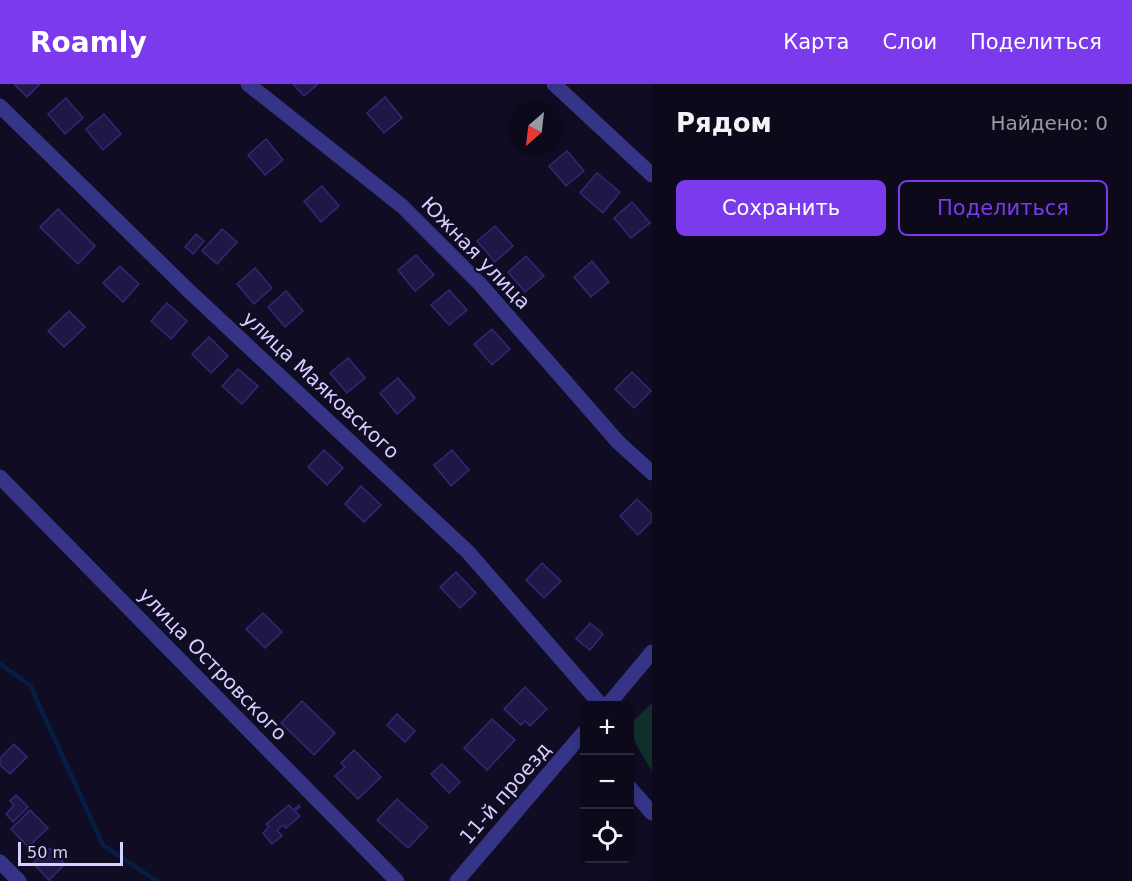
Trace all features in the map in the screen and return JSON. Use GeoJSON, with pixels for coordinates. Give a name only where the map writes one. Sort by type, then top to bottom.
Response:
{"type":"FeatureCollection","features":[{"type":"Feature","properties":{"kind":"street","name":"Южная улица"},"geometry":{"type":"LineString","coordinates":[[248,84],[402,206],[480,284],[618,442],[652,472]]}},
{"type":"Feature","properties":{"kind":"street"},"geometry":{"type":"LineString","coordinates":[[554,84],[652,175]]}},
{"type":"Feature","properties":{"kind":"street","name":"улица Маяковского"},"geometry":{"type":"LineString","coordinates":[[1,108],[189,290],[468,552],[598,701]]}},
{"type":"Feature","properties":{"kind":"street","name":"улица Островского"},"geometry":{"type":"LineString","coordinates":[[0,477],[397,881]]}},
{"type":"Feature","properties":{"kind":"street"},"geometry":{"type":"LineString","coordinates":[[611,701],[652,652]]}},
{"type":"Feature","properties":{"kind":"street","name":"11-й проезд"},"geometry":{"type":"LineString","coordinates":[[458,881],[580,739]]}},
{"type":"Feature","properties":{"kind":"street"},"geometry":{"type":"LineString","coordinates":[[634,793],[652,813]]}},
{"type":"Feature","properties":{"kind":"street"},"geometry":{"type":"LineString","coordinates":[[0,862],[19,881]]}},
{"type":"Feature","properties":{"kind":"green space"},"geometry":{"type":"Polygon","coordinates":[[[652,703],[652,771],[634,741],[634,720],[652,703]]]}},
{"type":"Feature","properties":{"kind":"building"},"geometry":{"type":"Polygon","coordinates":[[[14,84],[40,84],[27,97],[14,84]]]}},
{"type":"Feature","properties":{"kind":"building"},"geometry":{"type":"Polygon","coordinates":[[[293,84],[318,84],[304,96],[293,84]]]}},
{"type":"Feature","properties":{"kind":"building"},"geometry":{"type":"Polygon","coordinates":[[[385,97],[402,118],[384,133],[367,113],[385,97]]]}},
{"type":"Feature","properties":{"kind":"building"},"geometry":{"type":"Polygon","coordinates":[[[66,98],[83,118],[65,134],[48,114],[66,98]]]}},
{"type":"Feature","properties":{"kind":"building"},"geometry":{"type":"Polygon","coordinates":[[[104,114],[121,134],[103,150],[86,129],[104,114]]]}},
{"type":"Feature","properties":{"kind":"building"},"geometry":{"type":"Polygon","coordinates":[[[266,139],[283,160],[265,175],[248,155],[266,139]]]}},
{"type":"Feature","properties":{"kind":"building"},"geometry":{"type":"Polygon","coordinates":[[[567,151],[584,171],[566,186],[549,166],[567,151]]]}},
{"type":"Feature","properties":{"kind":"building"},"geometry":{"type":"Polygon","coordinates":[[[597,173],[620,192],[603,213],[580,193],[597,173]]]}},
{"type":"Feature","properties":{"kind":"building"},"geometry":{"type":"Polygon","coordinates":[[[322,186],[339,206],[321,222],[304,201],[322,186]]]}},
{"type":"Feature","properties":{"kind":"building"},"geometry":{"type":"Polygon","coordinates":[[[632,202],[650,223],[631,238],[614,218],[632,202]]]}},
{"type":"Feature","properties":{"kind":"building"},"geometry":{"type":"Polygon","coordinates":[[[58,209],[95,246],[78,264],[40,227],[58,209]]]}},
{"type":"Feature","properties":{"kind":"building"},"geometry":{"type":"Polygon","coordinates":[[[495,226],[513,246],[495,262],[477,241],[495,226]]]}},
{"type":"Feature","properties":{"kind":"building"},"geometry":{"type":"Polygon","coordinates":[[[222,229],[237,242],[217,264],[202,251],[222,229]]]}},
{"type":"Feature","properties":{"kind":"building"},"geometry":{"type":"Polygon","coordinates":[[[196,234],[204,241],[193,254],[185,247],[196,234]]]}},
{"type":"Feature","properties":{"kind":"building"},"geometry":{"type":"Polygon","coordinates":[[[416,255],[434,275],[415,291],[398,270],[416,255]]]}},
{"type":"Feature","properties":{"kind":"building"},"geometry":{"type":"Polygon","coordinates":[[[526,256],[544,276],[525,292],[508,272],[526,256]]]}},
{"type":"Feature","properties":{"kind":"building"},"geometry":{"type":"Polygon","coordinates":[[[592,261],[609,282],[591,297],[574,277],[592,261]]]}},
{"type":"Feature","properties":{"kind":"building"},"geometry":{"type":"Polygon","coordinates":[[[120,266],[139,284],[123,302],[103,283],[120,266]]]}},
{"type":"Feature","properties":{"kind":"building"},"geometry":{"type":"Polygon","coordinates":[[[255,268],[272,288],[254,304],[237,284],[255,268]]]}},
{"type":"Feature","properties":{"kind":"building"},"geometry":{"type":"Polygon","coordinates":[[[449,290],[467,310],[449,325],[431,305],[449,290]]]}},
{"type":"Feature","properties":{"kind":"building"},"geometry":{"type":"Polygon","coordinates":[[[286,291],[303,311],[285,327],[268,307],[286,291]]]}},
{"type":"Feature","properties":{"kind":"building"},"geometry":{"type":"Polygon","coordinates":[[[167,303],[187,321],[171,339],[151,321],[167,303]]]}},
{"type":"Feature","properties":{"kind":"building"},"geometry":{"type":"Polygon","coordinates":[[[69,311],[85,327],[64,347],[48,331],[69,311]]]}},
{"type":"Feature","properties":{"kind":"building"},"geometry":{"type":"Polygon","coordinates":[[[492,329],[510,349],[492,365],[474,344],[492,329]]]}},
{"type":"Feature","properties":{"kind":"building"},"geometry":{"type":"Polygon","coordinates":[[[209,337],[228,356],[211,373],[192,354],[209,337]]]}},
{"type":"Feature","properties":{"kind":"building"},"geometry":{"type":"Polygon","coordinates":[[[348,358],[365,378],[347,393],[330,373],[348,358]]]}},
{"type":"Feature","properties":{"kind":"building"},"geometry":{"type":"Polygon","coordinates":[[[238,369],[258,386],[242,404],[222,386],[238,369]]]}},
{"type":"Feature","properties":{"kind":"building"},"geometry":{"type":"Polygon","coordinates":[[[632,372],[651,391],[634,408],[615,389],[632,372]]]}},
{"type":"Feature","properties":{"kind":"building"},"geometry":{"type":"Polygon","coordinates":[[[398,378],[415,398],[397,414],[380,393],[398,378]]]}},
{"type":"Feature","properties":{"kind":"building"},"geometry":{"type":"Polygon","coordinates":[[[324,450],[343,468],[327,485],[308,467],[324,450]]]}},
{"type":"Feature","properties":{"kind":"building"},"geometry":{"type":"Polygon","coordinates":[[[452,450],[469,470],[451,486],[434,465],[452,450]]]}},
{"type":"Feature","properties":{"kind":"building"},"geometry":{"type":"Polygon","coordinates":[[[361,486],[381,505],[364,522],[345,504],[361,486]]]}},
{"type":"Feature","properties":{"kind":"building"},"geometry":{"type":"Polygon","coordinates":[[[637,499],[652,514],[652,521],[638,535],[620,516],[637,499]]]}},
{"type":"Feature","properties":{"kind":"building"},"geometry":{"type":"Polygon","coordinates":[[[542,563],[561,581],[544,598],[526,580],[542,563]]]}},
{"type":"Feature","properties":{"kind":"building"},"geometry":{"type":"Polygon","coordinates":[[[456,572],[476,593],[460,608],[440,587],[456,572]]]}},
{"type":"Feature","properties":{"kind":"building"},"geometry":{"type":"Polygon","coordinates":[[[263,613],[282,632],[265,648],[246,629],[263,613]]]}},
{"type":"Feature","properties":{"kind":"building"},"geometry":{"type":"Polygon","coordinates":[[[590,623],[603,634],[590,650],[576,639],[590,623]]]}},
{"type":"Feature","properties":{"kind":"building"},"geometry":{"type":"Polygon","coordinates":[[[525,687],[547,709],[530,726],[525,721],[521,725],[504,709],[525,687]]]}},
{"type":"Feature","properties":{"kind":"building"},"geometry":{"type":"Polygon","coordinates":[[[302,701],[335,733],[314,755],[281,723],[302,701]]]}},
{"type":"Feature","properties":{"kind":"building"},"geometry":{"type":"Polygon","coordinates":[[[397,714],[415,731],[405,742],[387,725],[397,714]]]}},
{"type":"Feature","properties":{"kind":"building"},"geometry":{"type":"Polygon","coordinates":[[[492,719],[515,740],[487,770],[464,748],[492,719]]]}},
{"type":"Feature","properties":{"kind":"building"},"geometry":{"type":"Polygon","coordinates":[[[14,744],[27,757],[10,774],[0,765],[0,758],[14,744]]]}},
{"type":"Feature","properties":{"kind":"building"},"geometry":{"type":"Polygon","coordinates":[[[354,750],[381,777],[358,799],[335,776],[345,767],[341,763],[354,750]]]}},
{"type":"Feature","properties":{"kind":"building"},"geometry":{"type":"Polygon","coordinates":[[[442,764],[460,782],[449,793],[431,774],[442,764]]]}},
{"type":"Feature","properties":{"kind":"building"},"geometry":{"type":"Polygon","coordinates":[[[16,795],[28,807],[13,822],[6,814],[14,805],[10,801],[16,795]]]}},
{"type":"Feature","properties":{"kind":"building"},"geometry":{"type":"Polygon","coordinates":[[[397,799],[428,827],[408,848],[377,820],[397,799]]]}},
{"type":"Feature","properties":{"kind":"building"},"geometry":{"type":"Polygon","coordinates":[[[289,805],[293,810],[299,805],[300,807],[295,811],[300,816],[286,828],[283,825],[277,830],[282,836],[272,844],[263,833],[269,827],[266,824],[289,805]]]}},
{"type":"Feature","properties":{"kind":"building"},"geometry":{"type":"Polygon","coordinates":[[[30,810],[48,828],[28,847],[11,829],[30,810]]]}},
{"type":"Feature","properties":{"kind":"building"},"geometry":{"type":"Polygon","coordinates":[[[50,848],[65,864],[49,880],[33,863],[50,848]]]}},
{"type":"Feature","properties":{"kind":"waterway"},"geometry":{"type":"LineString","coordinates":[[0,664],[30,685],[103,845],[157,881]]}}]}
